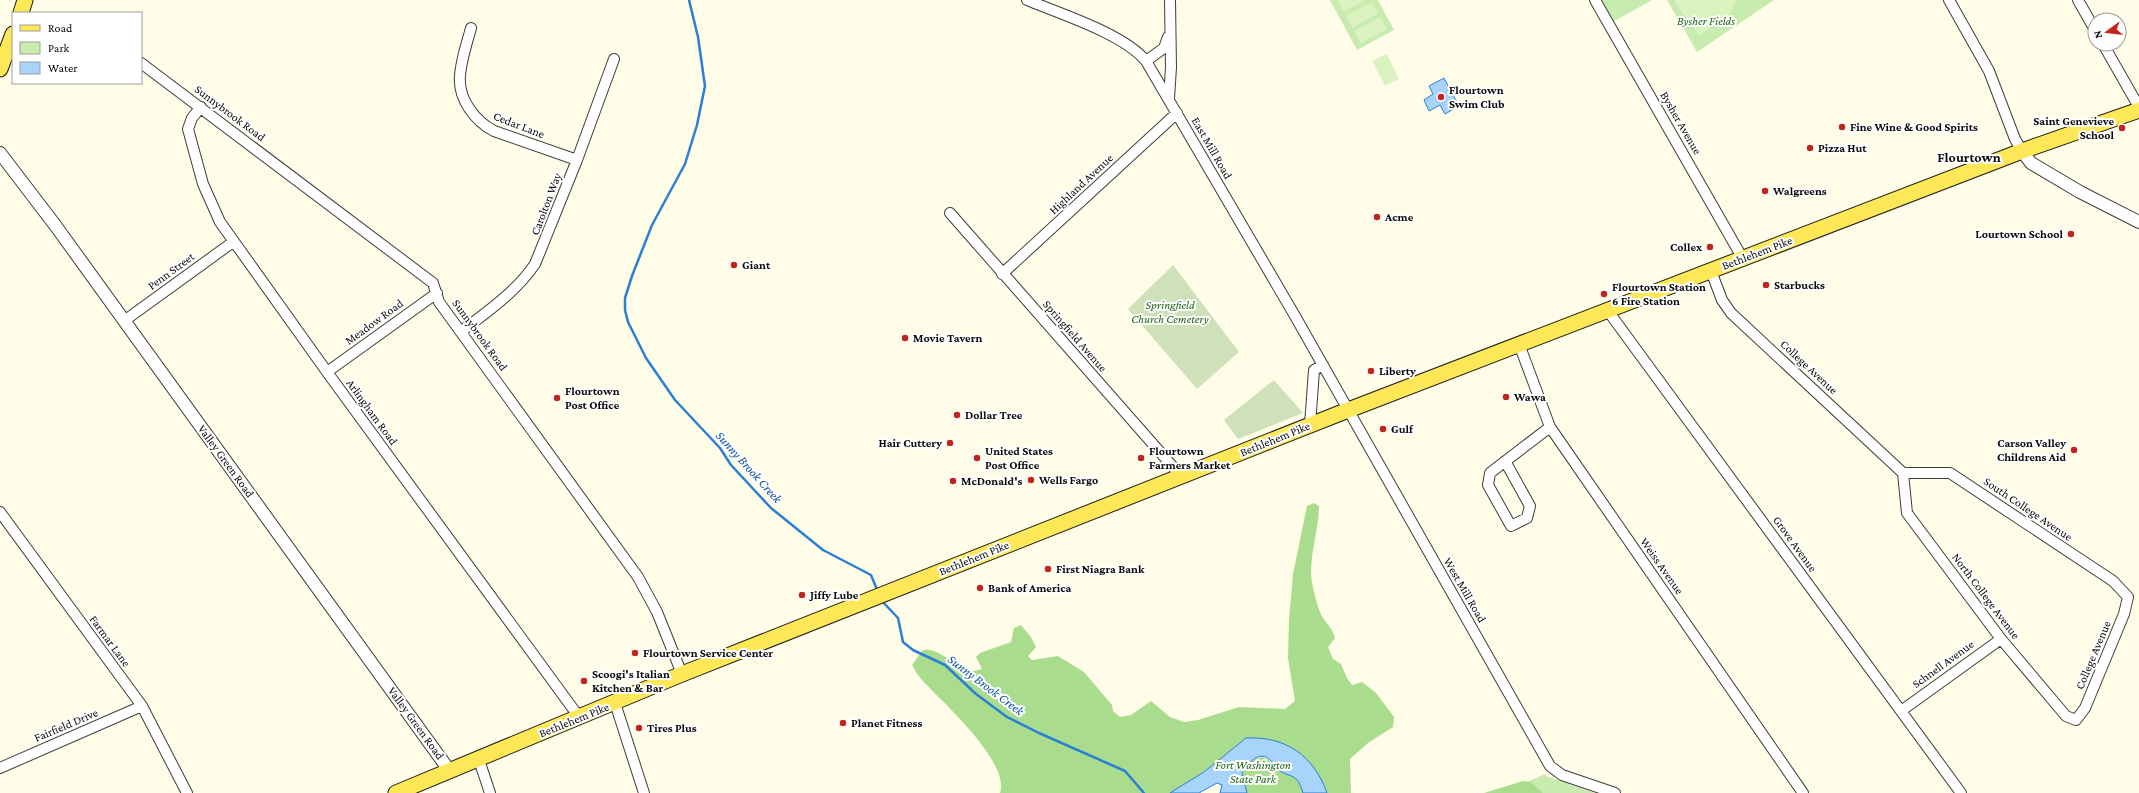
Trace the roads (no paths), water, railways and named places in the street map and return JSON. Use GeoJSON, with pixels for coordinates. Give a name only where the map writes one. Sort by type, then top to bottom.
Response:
{"type":"FeatureCollection","features":[{"type":"Feature","properties":{"kind":"main road"},"geometry":{"type":"LineString","coordinates":[[0,69],[12,37]]}},
{"type":"Feature","properties":{"kind":"main road","name":"Bethlehem Pike"},"geometry":{"type":"LineString","coordinates":[[396,793],[449,770],[479,760],[682,674],[870,601],[1348,410],[2022,151],[2139,110]]}},
{"type":"Feature","properties":{"kind":"street","name":"East Mill Road"},"geometry":{"type":"LineString","coordinates":[[1027,0],[1122,42],[1139,52],[1169,99],[1323,365]]}},
{"type":"Feature","properties":{"kind":"street"},"geometry":{"type":"LineString","coordinates":[[1169,99],[1171,26],[1170,0]]}},
{"type":"Feature","properties":{"kind":"street","name":"Bysher Avenue"},"geometry":{"type":"LineString","coordinates":[[1595,0],[1743,259]]}},
{"type":"Feature","properties":{"kind":"street"},"geometry":{"type":"LineString","coordinates":[[1949,0],[1989,71],[2015,139],[2031,164],[2080,192],[2139,222]]}},
{"type":"Feature","properties":{"kind":"street"},"geometry":{"type":"LineString","coordinates":[[2078,0],[2087,16]]}},
{"type":"Feature","properties":{"kind":"street"},"geometry":{"type":"LineString","coordinates":[[1146,61],[1164,48],[1171,26]]}},
{"type":"Feature","properties":{"kind":"street","name":"Cedar Lane"},"geometry":{"type":"LineString","coordinates":[[471,28],[460,76],[462,93],[474,115],[486,127],[494,131],[577,160]]}},
{"type":"Feature","properties":{"kind":"street"},"geometry":{"type":"LineString","coordinates":[[2108,52],[2139,106]]}},
{"type":"Feature","properties":{"kind":"street","name":"Carolton Way"},"geometry":{"type":"LineString","coordinates":[[462,331],[503,299],[529,274],[544,244],[614,59]]}},
{"type":"Feature","properties":{"kind":"street","name":"Sunnybrook Road"},"geometry":{"type":"LineString","coordinates":[[142,64],[433,283],[439,302],[462,331],[642,583],[655,609],[682,674]]}},
{"type":"Feature","properties":{"kind":"street","name":"Arlingham Road"},"geometry":{"type":"LineString","coordinates":[[201,107],[192,118],[188,129],[206,194],[233,242],[579,717]]}},
{"type":"Feature","properties":{"kind":"street","name":"Highland Avenue"},"geometry":{"type":"LineString","coordinates":[[1002,274],[1177,113]]}},
{"type":"Feature","properties":{"kind":"street","name":"Valley Green Road"},"geometry":{"type":"LineString","coordinates":[[0,153],[124,321],[449,770]]}},
{"type":"Feature","properties":{"kind":"street","name":"Springfield Avenue"},"geometry":{"type":"LineString","coordinates":[[950,213],[1002,274],[1182,476]]}},
{"type":"Feature","properties":{"kind":"street","name":"Penn Street"},"geometry":{"type":"LineString","coordinates":[[124,321],[233,242]]}},
{"type":"Feature","properties":{"kind":"street","name":"College Avenue"},"geometry":{"type":"LineString","coordinates":[[1711,271],[1722,300],[1731,313],[1903,473]]}},
{"type":"Feature","properties":{"kind":"street","name":"Meadow Road"},"geometry":{"type":"LineString","coordinates":[[327,372],[437,293]]}},
{"type":"Feature","properties":{"kind":"street","name":"Grove Avenue"},"geometry":{"type":"LineString","coordinates":[[1608,311],[1961,793]]}},
{"type":"Feature","properties":{"kind":"street","name":"Weiss Avenue"},"geometry":{"type":"LineString","coordinates":[[1519,344],[1550,427],[1803,793]]}},
{"type":"Feature","properties":{"kind":"street"},"geometry":{"type":"LineString","coordinates":[[1310,425],[1314,370],[1323,365]]}},
{"type":"Feature","properties":{"kind":"street","name":"West Mill Road"},"geometry":{"type":"LineString","coordinates":[[1323,365],[1550,766],[1562,774],[1616,793]]}},
{"type":"Feature","properties":{"kind":"street"},"geometry":{"type":"LineString","coordinates":[[1505,461],[1530,506],[1527,518],[1511,526],[1488,485],[1490,473],[1505,461],[1550,427]]}},
{"type":"Feature","properties":{"kind":"street","name":"South College Avenue"},"geometry":{"type":"LineString","coordinates":[[1903,473],[1950,473],[2113,581],[2128,597]]}},
{"type":"Feature","properties":{"kind":"street","name":"North College Avenue"},"geometry":{"type":"LineString","coordinates":[[1903,473],[1907,514],[2001,639],[2066,716],[2076,720]]}},
{"type":"Feature","properties":{"kind":"street","name":"Farmar Lane"},"geometry":{"type":"LineString","coordinates":[[0,512],[142,706],[187,793]]}},
{"type":"Feature","properties":{"kind":"street","name":"College Avenue"},"geometry":{"type":"LineString","coordinates":[[2076,720],[2085,708],[2124,614],[2128,597]]}},
{"type":"Feature","properties":{"kind":"street","name":"Schnell Avenue"},"geometry":{"type":"LineString","coordinates":[[1901,711],[2001,639]]}},
{"type":"Feature","properties":{"kind":"street"},"geometry":{"type":"LineString","coordinates":[[615,703],[644,793]]}},
{"type":"Feature","properties":{"kind":"street","name":"Fairfield Drive"},"geometry":{"type":"LineString","coordinates":[[0,768],[142,706]]}},
{"type":"Feature","properties":{"kind":"street"},"geometry":{"type":"LineString","coordinates":[[479,760],[490,793]]}},
{"type":"Feature","properties":{"kind":"water","name":"Flourtown Swim Club"},"geometry":{"type":"Polygon","coordinates":[[[1444,78],[1459,106],[1445,114],[1440,105],[1429,111],[1424,100],[1433,94],[1429,86],[1444,78]]]}},
{"type":"Feature","properties":{"kind":"water"},"geometry":{"type":"Polygon","coordinates":[[[1246,738],[1260,738],[1274,741],[1297,751],[1314,769],[1327,793],[1303,793],[1301,786],[1296,779],[1277,769],[1269,759],[1261,756],[1253,760],[1242,773],[1247,793],[1220,793],[1222,785],[1217,783],[1199,793],[1170,793],[1204,772],[1246,738]]]}},
{"type":"Feature","properties":{"kind":"waterway","name":"Sunny Brook Creek"},"geometry":{"type":"LineString","coordinates":[[689,0],[698,37],[705,86],[697,125],[685,164],[652,225],[632,276],[625,298],[625,310],[628,322],[646,358],[675,400],[720,448],[731,465],[771,508],[823,550],[871,575],[878,592]]}},
{"type":"Feature","properties":{"kind":"waterway","name":"Sunny Brook Creek"},"geometry":{"type":"LineString","coordinates":[[881,600],[898,618],[903,642],[913,650],[945,665],[976,694],[1007,717],[1039,733],[1125,771],[1144,793]]}},
{"type":"Feature","properties":{"kind":"place","name":"Flourtown Swim Club"},"geometry":{"type":"Point","coordinates":[1441,97]}},
{"type":"Feature","properties":{"kind":"place","name":"Fine Wine & Good Spirits"},"geometry":{"type":"Point","coordinates":[1842,127]}},
{"type":"Feature","properties":{"kind":"place","name":"Saint Genevieve School"},"geometry":{"type":"Point","coordinates":[2122,128]}},
{"type":"Feature","properties":{"kind":"place","name":"Pizza Hut"},"geometry":{"type":"Point","coordinates":[1810,148]}},
{"type":"Feature","properties":{"kind":"place","name":"Walgreens"},"geometry":{"type":"Point","coordinates":[1765,191]}},
{"type":"Feature","properties":{"kind":"place","name":"Acme"},"geometry":{"type":"Point","coordinates":[1377,217]}},
{"type":"Feature","properties":{"kind":"place","name":"Lourtown School"},"geometry":{"type":"Point","coordinates":[2071,234]}},
{"type":"Feature","properties":{"kind":"place","name":"Collex"},"geometry":{"type":"Point","coordinates":[1710,247]}},
{"type":"Feature","properties":{"kind":"place","name":"Giant"},"geometry":{"type":"Point","coordinates":[734,265]}},
{"type":"Feature","properties":{"kind":"place","name":"Starbucks"},"geometry":{"type":"Point","coordinates":[1766,285]}},
{"type":"Feature","properties":{"kind":"place","name":"Flourtown Station 6 Fire Station"},"geometry":{"type":"Point","coordinates":[1604,294]}},
{"type":"Feature","properties":{"kind":"place","name":"Movie Tavern"},"geometry":{"type":"Point","coordinates":[905,338]}},
{"type":"Feature","properties":{"kind":"place","name":"Liberty"},"geometry":{"type":"Point","coordinates":[1371,371]}},
{"type":"Feature","properties":{"kind":"place","name":"Wawa"},"geometry":{"type":"Point","coordinates":[1506,397]}},
{"type":"Feature","properties":{"kind":"place","name":"Flourtown Post Office"},"geometry":{"type":"Point","coordinates":[557,398]}},
{"type":"Feature","properties":{"kind":"place","name":"Dollar Tree"},"geometry":{"type":"Point","coordinates":[957,415]}},
{"type":"Feature","properties":{"kind":"place","name":"Gulf"},"geometry":{"type":"Point","coordinates":[1383,429]}},
{"type":"Feature","properties":{"kind":"place","name":"Hair Cuttery"},"geometry":{"type":"Point","coordinates":[950,443]}},
{"type":"Feature","properties":{"kind":"place","name":"Carson Valley Childrens Aid"},"geometry":{"type":"Point","coordinates":[2074,450]}},
{"type":"Feature","properties":{"kind":"place","name":"United States Post Office"},"geometry":{"type":"Point","coordinates":[977,458]}},
{"type":"Feature","properties":{"kind":"place","name":"Flourtown Farmers Market"},"geometry":{"type":"Point","coordinates":[1141,458]}},
{"type":"Feature","properties":{"kind":"place","name":"Wells Fargo"},"geometry":{"type":"Point","coordinates":[1031,480]}},
{"type":"Feature","properties":{"kind":"place","name":"McDonald's"},"geometry":{"type":"Point","coordinates":[953,481]}},
{"type":"Feature","properties":{"kind":"place","name":"First Niagra Bank"},"geometry":{"type":"Point","coordinates":[1048,569]}},
{"type":"Feature","properties":{"kind":"place","name":"Bank of America"},"geometry":{"type":"Point","coordinates":[980,588]}},
{"type":"Feature","properties":{"kind":"place","name":"Jiffy Lube"},"geometry":{"type":"Point","coordinates":[802,595]}},
{"type":"Feature","properties":{"kind":"place","name":"Flourtown Service Center"},"geometry":{"type":"Point","coordinates":[635,653]}},
{"type":"Feature","properties":{"kind":"place","name":"Scoogi's Italian Kitchen & Bar"},"geometry":{"type":"Point","coordinates":[584,681]}},
{"type":"Feature","properties":{"kind":"place","name":"Planet Fitness"},"geometry":{"type":"Point","coordinates":[843,723]}},
{"type":"Feature","properties":{"kind":"place","name":"Tires Plus"},"geometry":{"type":"Point","coordinates":[639,728]}},
{"type":"Feature","properties":{"kind":"district","name":"Flourtown"},"geometry":{"type":"Point","coordinates":[1969,157]}},
{"type":"Feature","properties":{"kind":"park label","name":"Bysher Fields"},"geometry":{"type":"Point","coordinates":[1706,21]}},
{"type":"Feature","properties":{"kind":"park label","name":"Springfield Church Cemetery"},"geometry":{"type":"Point","coordinates":[1170,312]}},
{"type":"Feature","properties":{"kind":"park label","name":"Fort Washington State Park"},"geometry":{"type":"Point","coordinates":[1253,772]}}]}
